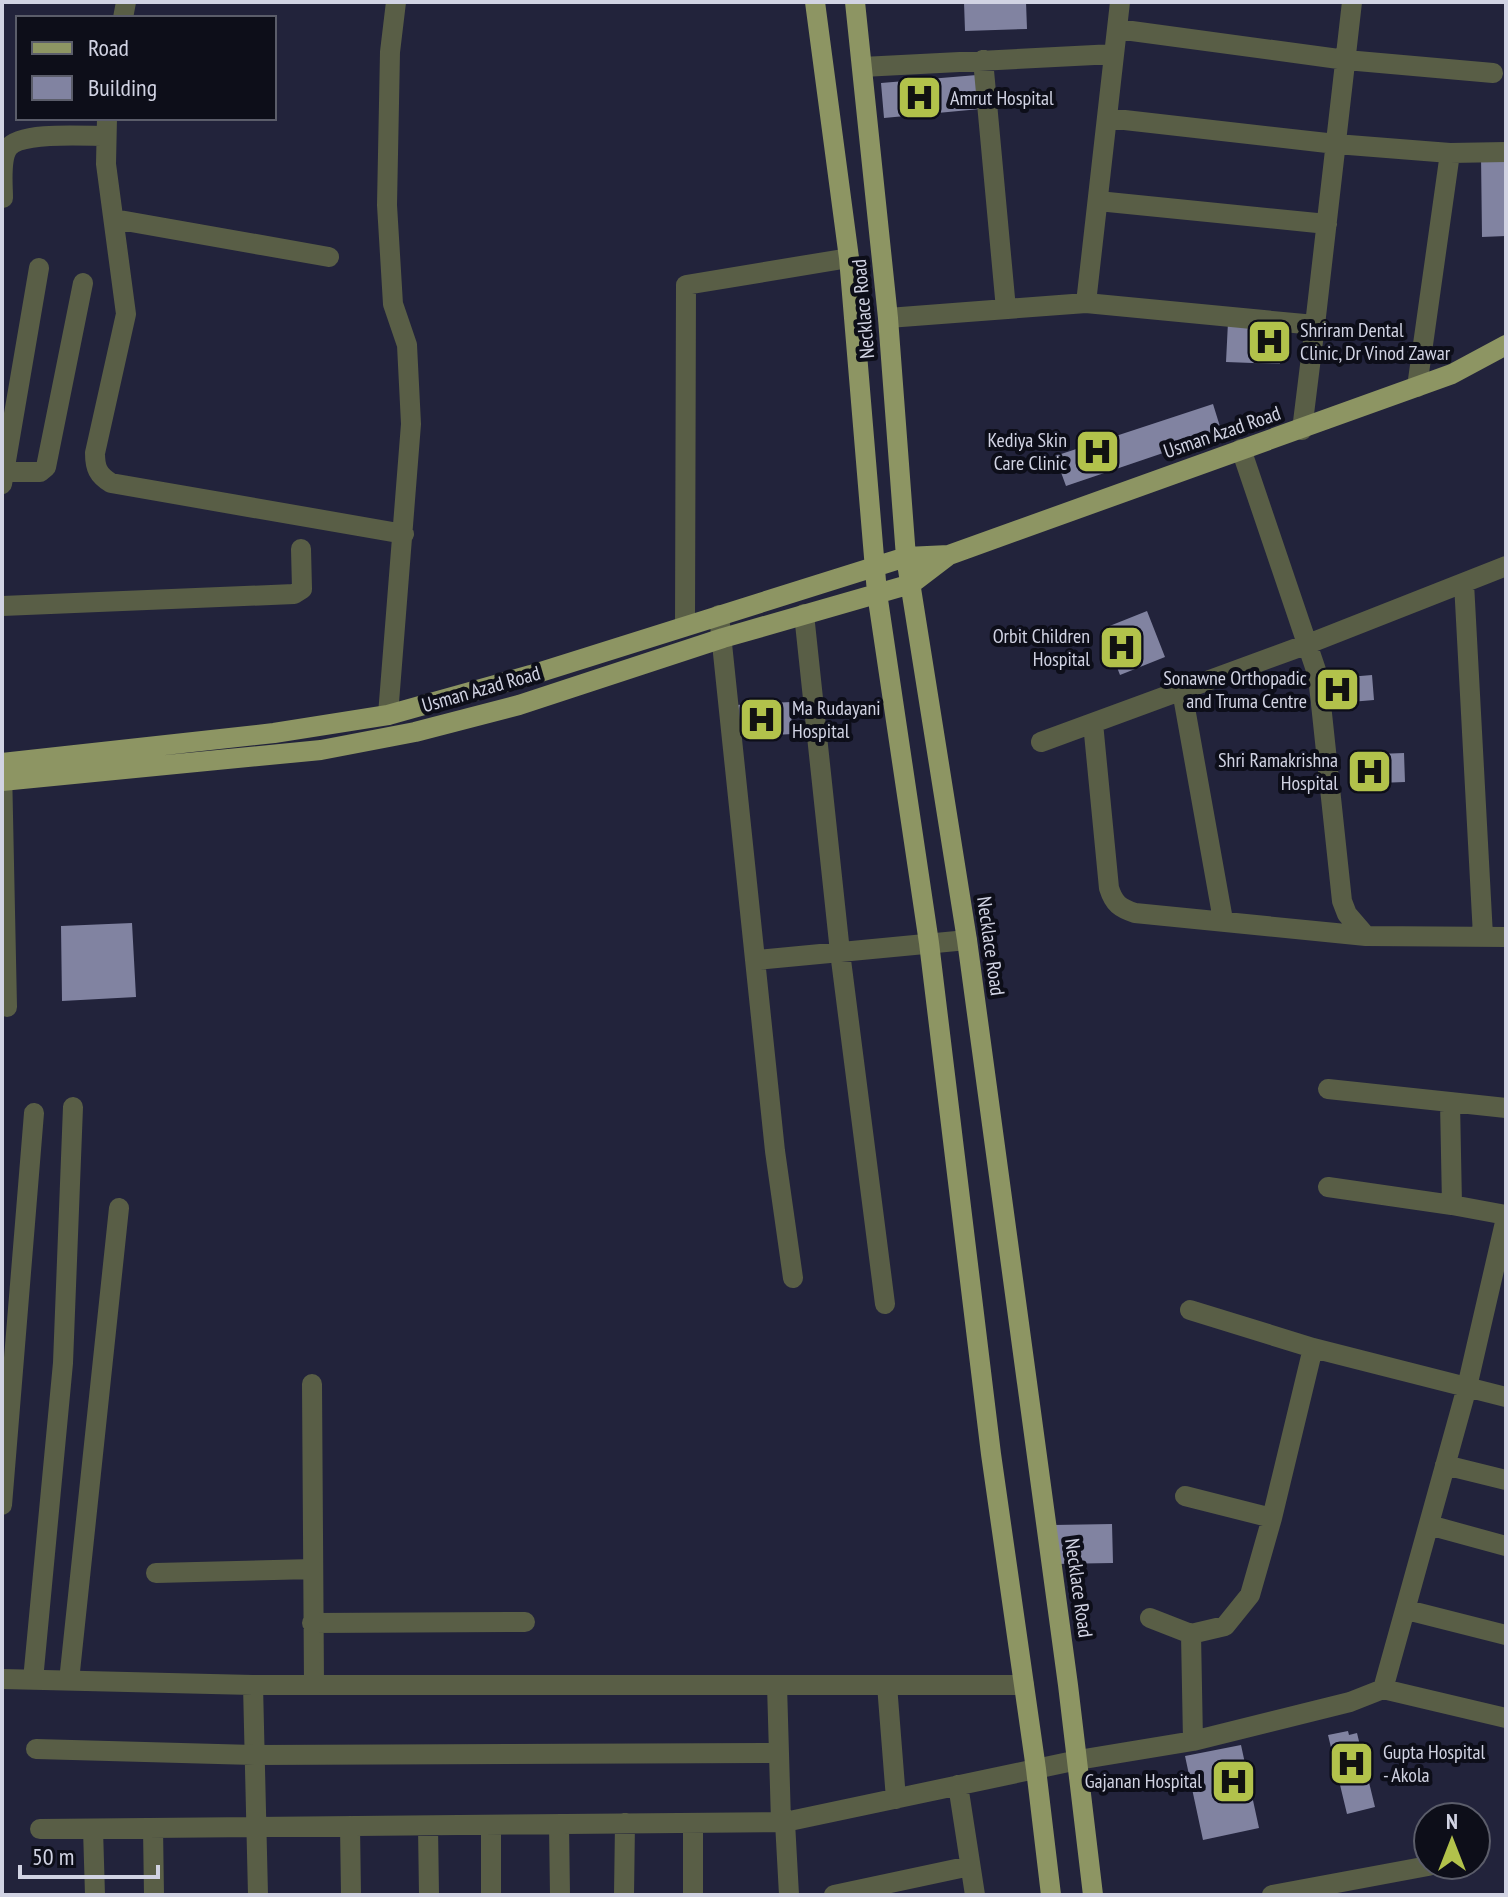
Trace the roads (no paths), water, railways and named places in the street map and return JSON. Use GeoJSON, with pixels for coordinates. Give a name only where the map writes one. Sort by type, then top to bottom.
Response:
{"type":"FeatureCollection","features":[{"type":"Feature","properties":{"kind":"main road","name":"Necklace Road"},"geometry":{"type":"LineString","coordinates":[[815,2],[849,258],[877,593],[929,943],[989,1438],[1051,1895]]}},
{"type":"Feature","properties":{"kind":"main road","name":"Necklace Road"},"geometry":{"type":"LineString","coordinates":[[855,2],[888,318],[906,557],[967,940],[1078,1760],[1093,1895]]}},
{"type":"Feature","properties":{"kind":"main road","name":"Usman Azad Road"},"geometry":{"type":"LineString","coordinates":[[2,766],[274,733],[388,715],[465,695],[906,557],[949,555],[1452,374],[1506,345]]}},
{"type":"Feature","properties":{"kind":"main road","name":"Usman Azad Road"},"geometry":{"type":"LineString","coordinates":[[2,781],[321,750],[415,732],[519,705],[723,638],[911,584],[949,555]]}},
{"type":"Feature","properties":{"kind":"street"},"geometry":{"type":"LineString","coordinates":[[388,715],[411,424],[407,345],[393,304],[387,205],[390,52],[396,2]]}},
{"type":"Feature","properties":{"kind":"street"},"geometry":{"type":"LineString","coordinates":[[1086,303],[1120,2]]}},
{"type":"Feature","properties":{"kind":"street"},"geometry":{"type":"LineString","coordinates":[[1302,430],[1352,2]]}},
{"type":"Feature","properties":{"kind":"street"},"geometry":{"type":"LineString","coordinates":[[1117,29],[1346,60],[1493,73]]}},
{"type":"Feature","properties":{"kind":"street"},"geometry":{"type":"LineString","coordinates":[[862,67],[1114,54]]}},
{"type":"Feature","properties":{"kind":"street"},"geometry":{"type":"LineString","coordinates":[[983,60],[1006,309]]}},
{"type":"Feature","properties":{"kind":"street"},"geometry":{"type":"LineString","coordinates":[[1107,118],[1336,144],[1450,153],[1506,152]]}},
{"type":"Feature","properties":{"kind":"street"},"geometry":{"type":"LineString","coordinates":[[3,198],[5,156],[7,149],[14,144],[38,137],[106,127],[126,314],[95,453],[100,476],[111,483],[404,534]]}},
{"type":"Feature","properties":{"kind":"street"},"geometry":{"type":"LineString","coordinates":[[1417,387],[1450,153]]}},
{"type":"Feature","properties":{"kind":"street"},"geometry":{"type":"LineString","coordinates":[[1098,201],[1327,224]]}},
{"type":"Feature","properties":{"kind":"street"},"geometry":{"type":"LineString","coordinates":[[114,219],[329,257]]}},
{"type":"Feature","properties":{"kind":"street"},"geometry":{"type":"LineString","coordinates":[[685,626],[686,285],[849,258]]}},
{"type":"Feature","properties":{"kind":"street"},"geometry":{"type":"LineString","coordinates":[[39,268],[3,478],[40,472],[46,467],[83,283]]}},
{"type":"Feature","properties":{"kind":"street"},"geometry":{"type":"LineString","coordinates":[[888,318],[1086,303],[1315,325]]}},
{"type":"Feature","properties":{"kind":"street"},"geometry":{"type":"LineString","coordinates":[[1241,449],[1318,676],[1342,901],[1347,914],[1366,936]]}},
{"type":"Feature","properties":{"kind":"street"},"geometry":{"type":"LineString","coordinates":[[2,606],[294,594],[302,589],[301,549]]}},
{"type":"Feature","properties":{"kind":"street"},"geometry":{"type":"LineString","coordinates":[[1041,742],[1308,644],[1506,566]]}},
{"type":"Feature","properties":{"kind":"street"},"geometry":{"type":"LineString","coordinates":[[1464,583],[1483,936]]}},
{"type":"Feature","properties":{"kind":"street"},"geometry":{"type":"LineString","coordinates":[[804,614],[840,952],[885,1304]]}},
{"type":"Feature","properties":{"kind":"street"},"geometry":{"type":"LineString","coordinates":[[719,615],[775,1151],[793,1278]]}},
{"type":"Feature","properties":{"kind":"street"},"geometry":{"type":"LineString","coordinates":[[1182,691],[1223,920]]}},
{"type":"Feature","properties":{"kind":"street"},"geometry":{"type":"LineString","coordinates":[[1093,723],[1109,888],[1112,899],[1121,908],[1135,913],[1366,936],[1506,937]]}},
{"type":"Feature","properties":{"kind":"street"},"geometry":{"type":"LineString","coordinates":[[2,766],[7,1007]]}},
{"type":"Feature","properties":{"kind":"street"},"geometry":{"type":"LineString","coordinates":[[757,960],[967,940]]}},
{"type":"Feature","properties":{"kind":"street"},"geometry":{"type":"LineString","coordinates":[[1328,1089],[1506,1108]]}},
{"type":"Feature","properties":{"kind":"street"},"geometry":{"type":"LineString","coordinates":[[1450,1102],[1452,1205]]}},
{"type":"Feature","properties":{"kind":"street"},"geometry":{"type":"LineString","coordinates":[[33,1680],[63,1363],[73,1107]]}},
{"type":"Feature","properties":{"kind":"street"},"geometry":{"type":"LineString","coordinates":[[2,1505],[34,1113]]}},
{"type":"Feature","properties":{"kind":"street"},"geometry":{"type":"LineString","coordinates":[[1328,1187],[1506,1216],[1467,1387],[1383,1689]]}},
{"type":"Feature","properties":{"kind":"street"},"geometry":{"type":"LineString","coordinates":[[69,1681],[119,1208]]}},
{"type":"Feature","properties":{"kind":"street"},"geometry":{"type":"LineString","coordinates":[[1190,1310],[1313,1348],[1506,1397]]}},
{"type":"Feature","properties":{"kind":"street"},"geometry":{"type":"LineString","coordinates":[[1150,1618],[1191,1634],[1225,1626],[1250,1595],[1313,1348]]}},
{"type":"Feature","properties":{"kind":"street"},"geometry":{"type":"LineString","coordinates":[[312,1384],[314,1684]]}},
{"type":"Feature","properties":{"kind":"street"},"geometry":{"type":"LineString","coordinates":[[1445,1465],[1506,1480]]}},
{"type":"Feature","properties":{"kind":"street"},"geometry":{"type":"LineString","coordinates":[[1185,1496],[1272,1518]]}},
{"type":"Feature","properties":{"kind":"street"},"geometry":{"type":"LineString","coordinates":[[1429,1525],[1506,1546]]}},
{"type":"Feature","properties":{"kind":"street"},"geometry":{"type":"LineString","coordinates":[[156,1573],[313,1569]]}},
{"type":"Feature","properties":{"kind":"street"},"geometry":{"type":"LineString","coordinates":[[1407,1610],[1506,1635]]}},
{"type":"Feature","properties":{"kind":"street"},"geometry":{"type":"LineString","coordinates":[[312,1623],[525,1622]]}},
{"type":"Feature","properties":{"kind":"street"},"geometry":{"type":"LineString","coordinates":[[1191,1634],[1193,1741]]}},
{"type":"Feature","properties":{"kind":"street"},"geometry":{"type":"LineString","coordinates":[[2,1679],[253,1685],[1024,1685]]}},
{"type":"Feature","properties":{"kind":"street"},"geometry":{"type":"LineString","coordinates":[[253,1685],[258,1895]]}},
{"type":"Feature","properties":{"kind":"street"},"geometry":{"type":"LineString","coordinates":[[777,1685],[789,1895]]}},
{"type":"Feature","properties":{"kind":"street"},"geometry":{"type":"LineString","coordinates":[[887,1685],[896,1799]]}},
{"type":"Feature","properties":{"kind":"street"},"geometry":{"type":"LineString","coordinates":[[40,1829],[783,1822],[1078,1760],[1193,1741],[1350,1702],[1383,1689],[1506,1718]]}},
{"type":"Feature","properties":{"kind":"street"},"geometry":{"type":"LineString","coordinates":[[36,1749],[254,1755],[779,1753]]}},
{"type":"Feature","properties":{"kind":"street"},"geometry":{"type":"LineString","coordinates":[[958,1785],[975,1895]]}},
{"type":"Feature","properties":{"kind":"street"},"geometry":{"type":"LineString","coordinates":[[624,1895],[625,1823]]}},
{"type":"Feature","properties":{"kind":"street"},"geometry":{"type":"LineString","coordinates":[[693,1823],[693,1895]]}},
{"type":"Feature","properties":{"kind":"street"},"geometry":{"type":"LineString","coordinates":[[559,1824],[560,1895]]}},
{"type":"Feature","properties":{"kind":"street"},"geometry":{"type":"LineString","coordinates":[[491,1825],[491,1895]]}},
{"type":"Feature","properties":{"kind":"street"},"geometry":{"type":"LineString","coordinates":[[350,1826],[351,1895]]}},
{"type":"Feature","properties":{"kind":"street"},"geometry":{"type":"LineString","coordinates":[[428,1826],[429,1895]]}},
{"type":"Feature","properties":{"kind":"street"},"geometry":{"type":"LineString","coordinates":[[153,1828],[154,1895]]}},
{"type":"Feature","properties":{"kind":"street"},"geometry":{"type":"LineString","coordinates":[[93,1829],[95,1895]]}},
{"type":"Feature","properties":{"kind":"street"},"geometry":{"type":"LineString","coordinates":[[834,1895],[970,1866]]}},
{"type":"Feature","properties":{"kind":"street"},"geometry":{"type":"LineString","coordinates":[[1272,1895],[1412,1869]]}},
{"type":"Feature","properties":{"kind":"place","name":"Amrut Hospital"},"geometry":{"type":"Point","coordinates":[919,98]}},
{"type":"Feature","properties":{"kind":"place","name":"Shriram Dental Clinic, Dr Vinod Zawar"},"geometry":{"type":"Point","coordinates":[1269,342]}},
{"type":"Feature","properties":{"kind":"place","name":"Kediya Skin Care Clinic"},"geometry":{"type":"Point","coordinates":[1098,452]}},
{"type":"Feature","properties":{"kind":"place","name":"Orbit Children Hospital"},"geometry":{"type":"Point","coordinates":[1121,648]}},
{"type":"Feature","properties":{"kind":"place","name":"Sonawne Orthopadic and Truma Centre"},"geometry":{"type":"Point","coordinates":[1338,690]}},
{"type":"Feature","properties":{"kind":"place","name":"Ma Rudayani Hospital"},"geometry":{"type":"Point","coordinates":[761,719]}},
{"type":"Feature","properties":{"kind":"place","name":"Shri Ramakrishna Hospital"},"geometry":{"type":"Point","coordinates":[1369,771]}},
{"type":"Feature","properties":{"kind":"place","name":"Gupta Hospital - Akola"},"geometry":{"type":"Point","coordinates":[1352,1764]}},
{"type":"Feature","properties":{"kind":"place","name":"Gajanan Hospital"},"geometry":{"type":"Point","coordinates":[1233,1781]}}]}
